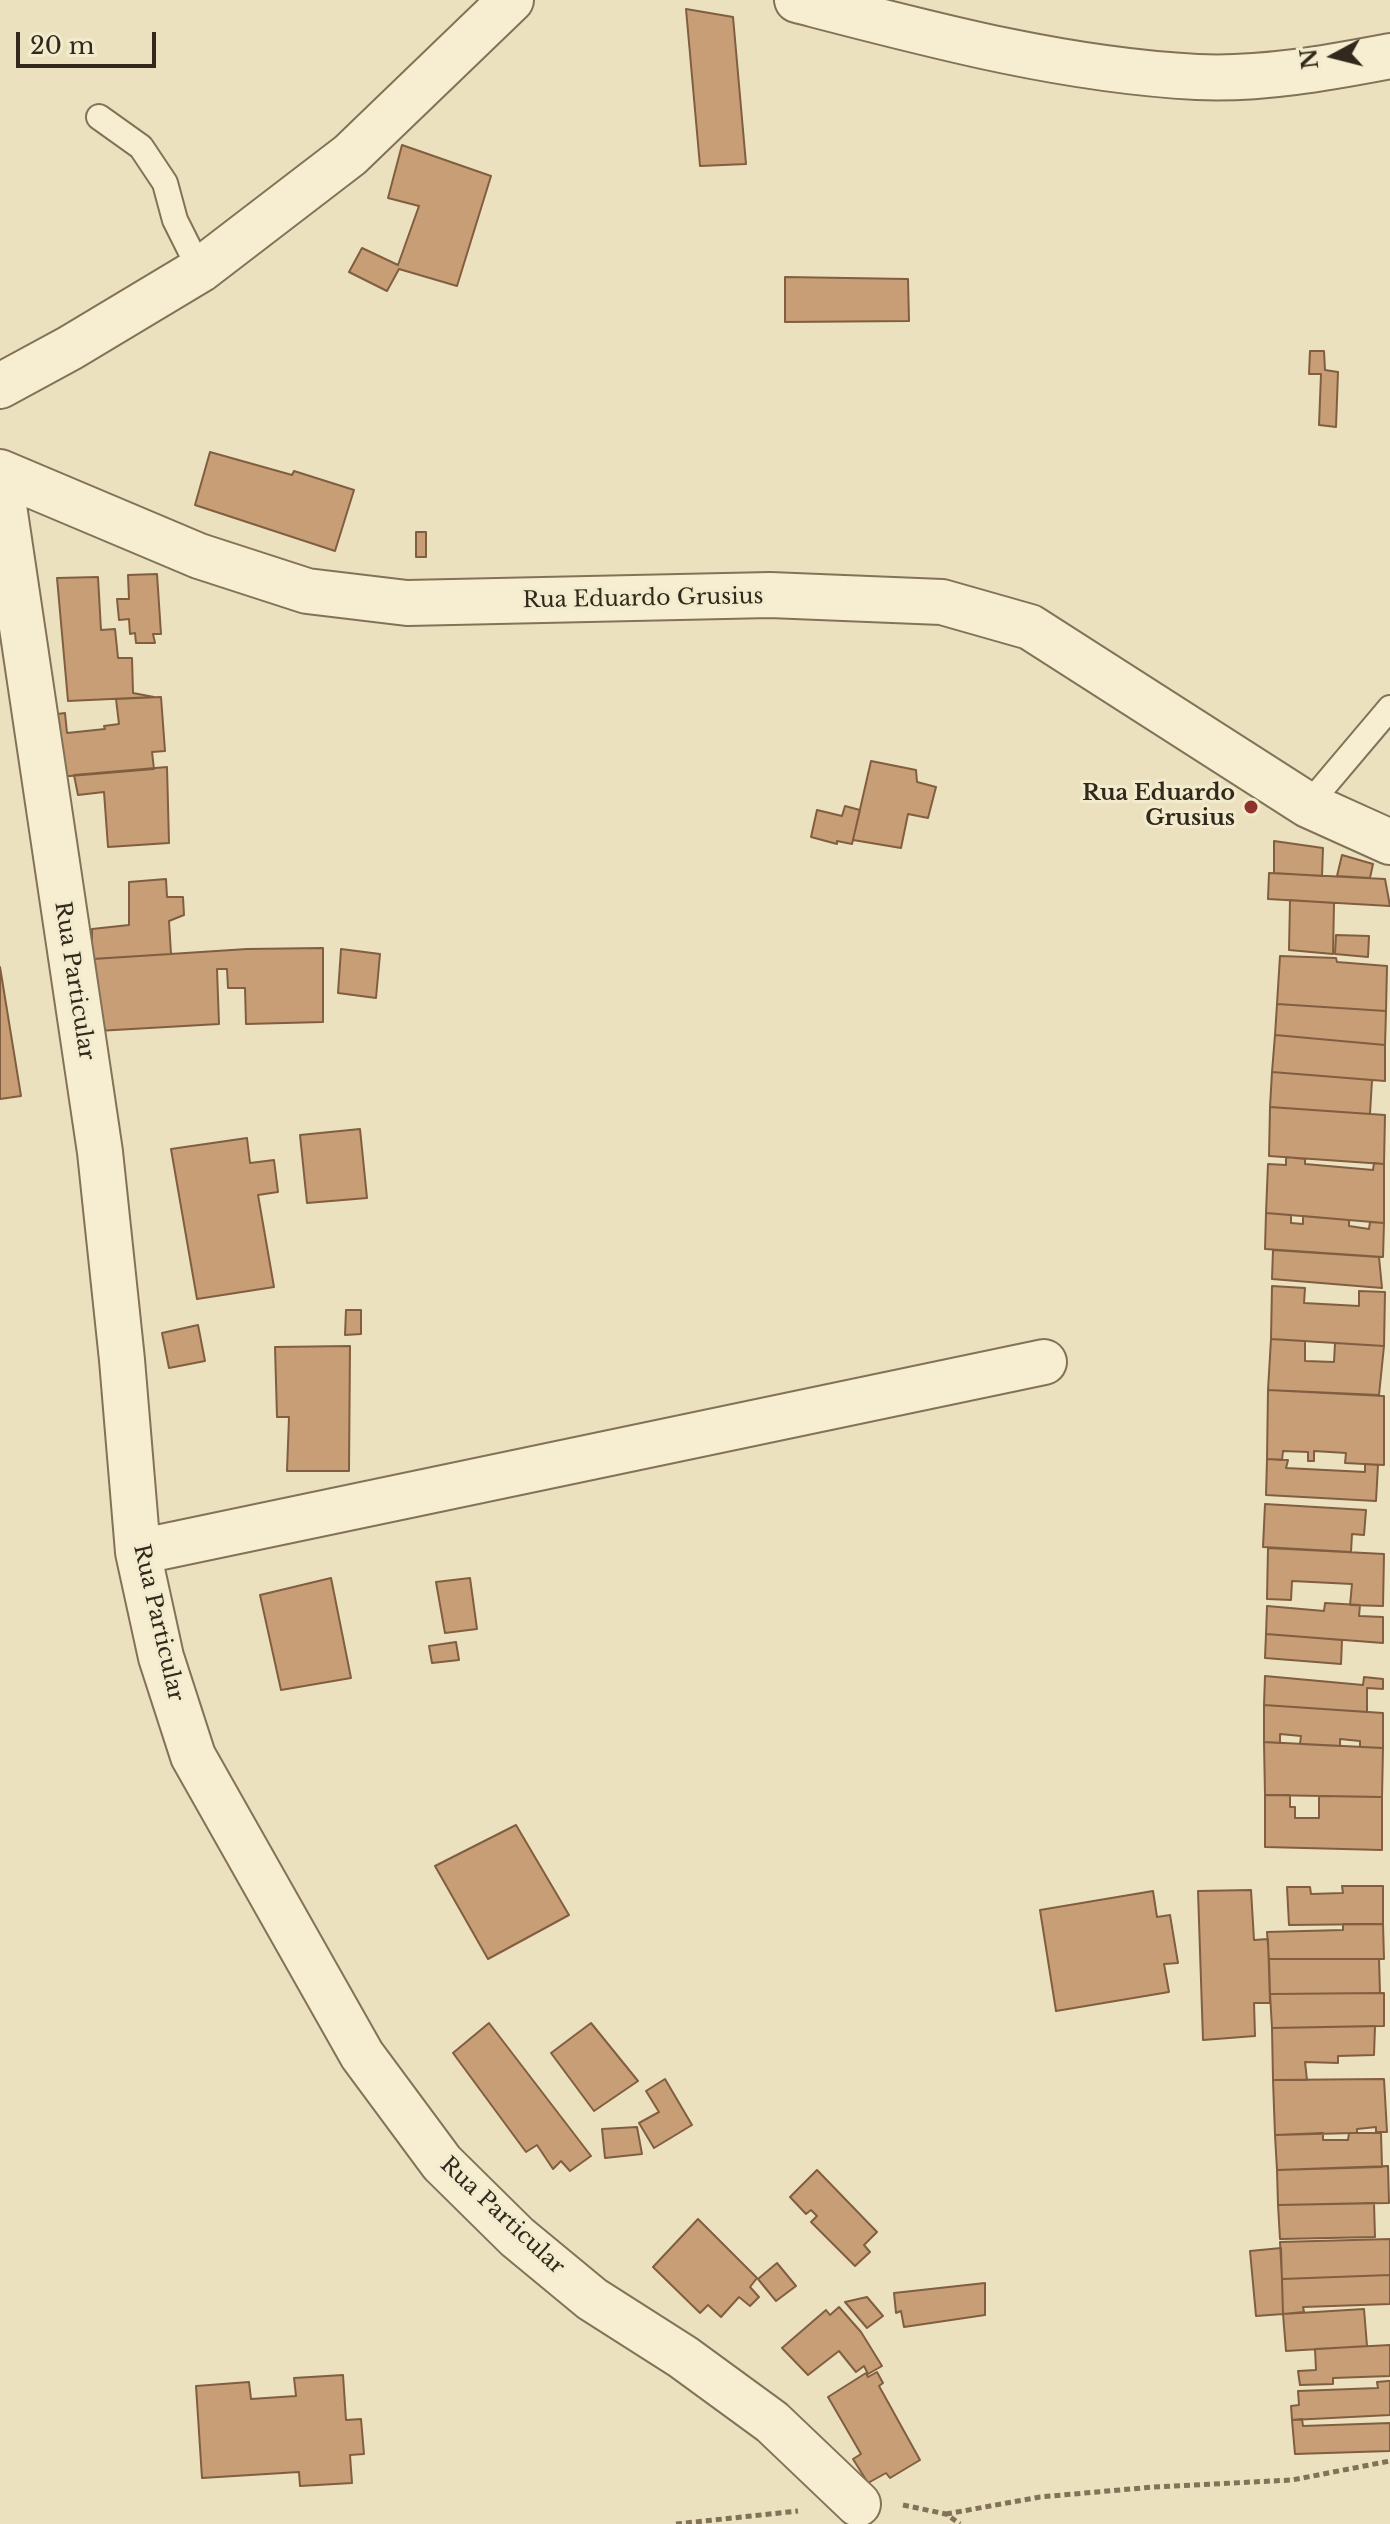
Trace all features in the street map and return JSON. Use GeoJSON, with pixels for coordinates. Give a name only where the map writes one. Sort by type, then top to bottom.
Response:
{"type":"FeatureCollection","features":[{"type":"Feature","properties":{"kind":"street"},"geometry":{"type":"LineString","coordinates":[[0,386],[200,270],[350,155],[511,0]]}},
{"type":"Feature","properties":{"kind":"street"},"geometry":{"type":"LineString","coordinates":[[797,0],[962,43],[1129,71],[1199,77],[1309,71],[1390,56]]}},
{"type":"Feature","properties":{"kind":"street","name":"Rua Eduardo Grusius"},"geometry":{"type":"LineString","coordinates":[[0,472],[199,556],[307,591],[407,603],[770,595],[942,602],[1030,627],[1308,805],[1390,842]]}},
{"type":"Feature","properties":{"kind":"street","name":"Rua Particular"},"geometry":{"type":"LineString","coordinates":[[0,479],[100,1152],[138,1552],[161,1657],[193,1756],[362,2055],[442,2163],[517,2237],[582,2290],[683,2357],[772,2422],[858,2504]]}},
{"type":"Feature","properties":{"kind":"street"},"geometry":{"type":"LineString","coordinates":[[138,1552],[1044,1362]]}},
{"type":"Feature","properties":{"kind":"lane"},"geometry":{"type":"LineString","coordinates":[[99,117],[141,147],[165,183],[175,220],[200,270]]}},
{"type":"Feature","properties":{"kind":"lane"},"geometry":{"type":"LineString","coordinates":[[1308,805],[1390,708]]}},
{"type":"Feature","properties":{"kind":"path"},"geometry":{"type":"LineString","coordinates":[[946,2514],[1040,2497],[1292,2480],[1390,2461]]}},
{"type":"Feature","properties":{"kind":"path"},"geometry":{"type":"LineString","coordinates":[[676,2524],[858,2504],[912,2505],[946,2514],[960,2524]]}},
{"type":"Feature","properties":{"kind":"building"},"geometry":{"type":"Polygon","coordinates":[[[686,9],[733,17],[746,164],[700,166],[686,9]]]}},
{"type":"Feature","properties":{"kind":"building"},"geometry":{"type":"Polygon","coordinates":[[[402,145],[491,176],[457,286],[399,269],[387,291],[349,272],[362,248],[398,265],[419,206],[388,198],[402,145]]]}},
{"type":"Feature","properties":{"kind":"building"},"geometry":{"type":"Polygon","coordinates":[[[785,277],[908,279],[909,321],[785,322],[785,277]]]}},
{"type":"Feature","properties":{"kind":"building"},"geometry":{"type":"Polygon","coordinates":[[[1310,351],[1324,351],[1325,370],[1338,372],[1336,427],[1319,425],[1321,374],[1309,374],[1310,351]]]}},
{"type":"Feature","properties":{"kind":"building"},"geometry":{"type":"Polygon","coordinates":[[[210,452],[292,475],[294,471],[354,490],[335,551],[195,505],[210,452]]]}},
{"type":"Feature","properties":{"kind":"building"},"geometry":{"type":"Polygon","coordinates":[[[416,532],[426,532],[426,557],[416,557],[416,532]]]}},
{"type":"Feature","properties":{"kind":"building"},"geometry":{"type":"Polygon","coordinates":[[[157,574],[161,634],[153,634],[155,643],[136,643],[135,633],[130,634],[129,619],[119,620],[117,599],[129,599],[128,575],[157,574]]]}},
{"type":"Feature","properties":{"kind":"building"},"geometry":{"type":"Polygon","coordinates":[[[98,577],[101,630],[115,629],[118,658],[132,658],[133,693],[154,697],[68,701],[57,578],[98,577]]]}},
{"type":"Feature","properties":{"kind":"building"},"geometry":{"type":"Polygon","coordinates":[[[161,697],[165,751],[152,752],[154,769],[58,777],[50,715],[65,713],[67,733],[105,729],[104,726],[119,724],[116,699],[161,697]]]}},
{"type":"Feature","properties":{"kind":"building"},"geometry":{"type":"Polygon","coordinates":[[[871,761],[916,770],[917,782],[936,787],[928,818],[908,814],[901,848],[853,840],[871,761]]]}},
{"type":"Feature","properties":{"kind":"building"},"geometry":{"type":"Polygon","coordinates":[[[167,767],[169,843],[108,847],[104,792],[78,795],[74,775],[167,767]]]}},
{"type":"Feature","properties":{"kind":"building"},"geometry":{"type":"Polygon","coordinates":[[[845,806],[860,810],[852,844],[837,841],[837,844],[811,837],[817,810],[842,816],[845,806]]]}},
{"type":"Feature","properties":{"kind":"building"},"geometry":{"type":"Polygon","coordinates":[[[1274,841],[1323,848],[1322,876],[1274,873],[1274,841]]]}},
{"type":"Feature","properties":{"kind":"building"},"geometry":{"type":"Polygon","coordinates":[[[1342,855],[1373,864],[1370,878],[1337,876],[1342,855]]]}},
{"type":"Feature","properties":{"kind":"building"},"geometry":{"type":"Polygon","coordinates":[[[1269,873],[1385,879],[1390,906],[1268,899],[1269,873]]]}},
{"type":"Feature","properties":{"kind":"building"},"geometry":{"type":"Polygon","coordinates":[[[166,879],[167,897],[183,897],[184,915],[169,921],[171,954],[92,959],[92,929],[129,925],[129,882],[166,879]]]}},
{"type":"Feature","properties":{"kind":"building"},"geometry":{"type":"Polygon","coordinates":[[[1290,900],[1334,903],[1333,954],[1289,950],[1290,900]]]}},
{"type":"Feature","properties":{"kind":"building"},"geometry":{"type":"Polygon","coordinates":[[[1336,935],[1369,936],[1368,957],[1335,954],[1336,935]]]}},
{"type":"Feature","properties":{"kind":"building"},"geometry":{"type":"Polygon","coordinates":[[[323,948],[323,1022],[246,1024],[245,988],[228,988],[227,969],[217,969],[219,1024],[97,1031],[78,960],[247,949],[323,948]]]}},
{"type":"Feature","properties":{"kind":"building"},"geometry":{"type":"Polygon","coordinates":[[[341,949],[380,954],[376,998],[338,993],[341,949]]]}},
{"type":"Feature","properties":{"kind":"building"},"geometry":{"type":"Polygon","coordinates":[[[1280,956],[1336,958],[1337,962],[1387,966],[1386,1011],[1277,1004],[1280,956]]]}},
{"type":"Feature","properties":{"kind":"building"},"geometry":{"type":"Polygon","coordinates":[[[0,967],[21,1096],[0,1099],[0,967]]]}},
{"type":"Feature","properties":{"kind":"building"},"geometry":{"type":"Polygon","coordinates":[[[1277,1004],[1386,1011],[1385,1045],[1275,1035],[1277,1004]]]}},
{"type":"Feature","properties":{"kind":"building"},"geometry":{"type":"Polygon","coordinates":[[[1275,1035],[1385,1045],[1385,1081],[1272,1072],[1275,1035]]]}},
{"type":"Feature","properties":{"kind":"building"},"geometry":{"type":"Polygon","coordinates":[[[1272,1072],[1372,1080],[1370,1114],[1270,1107],[1272,1072]]]}},
{"type":"Feature","properties":{"kind":"building"},"geometry":{"type":"Polygon","coordinates":[[[1270,1107],[1385,1115],[1384,1164],[1269,1156],[1270,1107]]]}},
{"type":"Feature","properties":{"kind":"building"},"geometry":{"type":"Polygon","coordinates":[[[360,1129],[367,1198],[307,1203],[300,1135],[360,1129]]]}},
{"type":"Feature","properties":{"kind":"building"},"geometry":{"type":"Polygon","coordinates":[[[247,1138],[250,1163],[274,1160],[278,1192],[258,1195],[274,1287],[197,1299],[171,1149],[247,1138]]]}},
{"type":"Feature","properties":{"kind":"building"},"geometry":{"type":"Polygon","coordinates":[[[1286,1157],[1305,1159],[1305,1164],[1373,1170],[1374,1163],[1384,1164],[1384,1223],[1266,1213],[1268,1164],[1286,1165],[1286,1157]]]}},
{"type":"Feature","properties":{"kind":"building"},"geometry":{"type":"Polygon","coordinates":[[[1266,1213],[1291,1215],[1291,1223],[1303,1224],[1303,1216],[1349,1220],[1349,1226],[1369,1229],[1370,1222],[1384,1223],[1383,1257],[1265,1249],[1266,1213]]]}},
{"type":"Feature","properties":{"kind":"building"},"geometry":{"type":"Polygon","coordinates":[[[1273,1250],[1379,1257],[1382,1288],[1272,1279],[1273,1250]]]}},
{"type":"Feature","properties":{"kind":"building"},"geometry":{"type":"Polygon","coordinates":[[[1272,1286],[1305,1288],[1304,1303],[1359,1306],[1359,1291],[1385,1292],[1384,1346],[1271,1339],[1272,1286]]]}},
{"type":"Feature","properties":{"kind":"building"},"geometry":{"type":"Polygon","coordinates":[[[346,1310],[361,1310],[361,1334],[345,1335],[346,1310]]]}},
{"type":"Feature","properties":{"kind":"building"},"geometry":{"type":"Polygon","coordinates":[[[198,1325],[205,1361],[169,1368],[162,1333],[198,1325]]]}},
{"type":"Feature","properties":{"kind":"building"},"geometry":{"type":"Polygon","coordinates":[[[1271,1339],[1305,1341],[1305,1361],[1334,1362],[1335,1343],[1384,1346],[1379,1395],[1268,1390],[1271,1339]]]}},
{"type":"Feature","properties":{"kind":"building"},"geometry":{"type":"Polygon","coordinates":[[[350,1346],[349,1471],[287,1471],[289,1417],[277,1417],[275,1347],[350,1346]]]}},
{"type":"Feature","properties":{"kind":"building"},"geometry":{"type":"Polygon","coordinates":[[[1268,1390],[1384,1396],[1384,1465],[1345,1463],[1346,1453],[1314,1451],[1314,1461],[1308,1461],[1308,1452],[1283,1451],[1282,1460],[1267,1459],[1268,1390]]]}},
{"type":"Feature","properties":{"kind":"building"},"geometry":{"type":"Polygon","coordinates":[[[1267,1459],[1288,1460],[1286,1468],[1365,1472],[1365,1464],[1378,1465],[1376,1501],[1266,1495],[1267,1459]]]}},
{"type":"Feature","properties":{"kind":"building"},"geometry":{"type":"Polygon","coordinates":[[[1265,1504],[1366,1510],[1364,1535],[1352,1534],[1351,1552],[1263,1547],[1265,1504]]]}},
{"type":"Feature","properties":{"kind":"building"},"geometry":{"type":"Polygon","coordinates":[[[1268,1548],[1384,1554],[1383,1606],[1350,1605],[1352,1584],[1292,1581],[1291,1600],[1267,1599],[1268,1548]]]}},
{"type":"Feature","properties":{"kind":"building"},"geometry":{"type":"Polygon","coordinates":[[[331,1578],[351,1678],[281,1690],[260,1595],[331,1578]]]}},
{"type":"Feature","properties":{"kind":"building"},"geometry":{"type":"Polygon","coordinates":[[[470,1578],[477,1629],[445,1633],[436,1582],[470,1578]]]}},
{"type":"Feature","properties":{"kind":"building"},"geometry":{"type":"Polygon","coordinates":[[[1325,1603],[1360,1605],[1359,1616],[1383,1617],[1383,1643],[1266,1634],[1267,1606],[1324,1611],[1325,1603]]]}},
{"type":"Feature","properties":{"kind":"building"},"geometry":{"type":"Polygon","coordinates":[[[1266,1634],[1342,1640],[1341,1664],[1265,1658],[1266,1634]]]}},
{"type":"Feature","properties":{"kind":"building"},"geometry":{"type":"Polygon","coordinates":[[[456,1642],[459,1660],[432,1663],[429,1646],[456,1642]]]}},
{"type":"Feature","properties":{"kind":"building"},"geometry":{"type":"Polygon","coordinates":[[[1265,1676],[1363,1685],[1364,1677],[1383,1679],[1383,1689],[1367,1688],[1367,1712],[1264,1705],[1265,1676]]]}},
{"type":"Feature","properties":{"kind":"building"},"geometry":{"type":"Polygon","coordinates":[[[1264,1705],[1383,1713],[1383,1748],[1360,1747],[1360,1741],[1340,1739],[1340,1746],[1300,1744],[1301,1736],[1280,1734],[1280,1743],[1264,1742],[1264,1705]]]}},
{"type":"Feature","properties":{"kind":"building"},"geometry":{"type":"Polygon","coordinates":[[[1264,1742],[1383,1748],[1382,1797],[1265,1795],[1264,1742]]]}},
{"type":"Feature","properties":{"kind":"building"},"geometry":{"type":"Polygon","coordinates":[[[1265,1795],[1290,1795],[1290,1807],[1295,1807],[1295,1818],[1319,1818],[1319,1796],[1382,1797],[1382,1850],[1265,1847],[1265,1795]]]}},
{"type":"Feature","properties":{"kind":"building"},"geometry":{"type":"Polygon","coordinates":[[[516,1825],[569,1915],[488,1959],[435,1866],[516,1825]]]}},
{"type":"Feature","properties":{"kind":"building"},"geometry":{"type":"Polygon","coordinates":[[[1342,1886],[1383,1886],[1383,1924],[1289,1925],[1287,1887],[1310,1887],[1311,1894],[1343,1893],[1342,1886]]]}},
{"type":"Feature","properties":{"kind":"building"},"geometry":{"type":"Polygon","coordinates":[[[1251,1890],[1254,1940],[1268,1939],[1270,2003],[1254,2003],[1255,2036],[1203,2040],[1198,1891],[1251,1890]]]}},
{"type":"Feature","properties":{"kind":"building"},"geometry":{"type":"Polygon","coordinates":[[[1153,1891],[1157,1917],[1170,1915],[1178,1963],[1164,1964],[1169,1992],[1056,2011],[1040,1910],[1153,1891]]]}},
{"type":"Feature","properties":{"kind":"building"},"geometry":{"type":"Polygon","coordinates":[[[1343,1924],[1383,1924],[1384,1959],[1269,1959],[1267,1932],[1343,1930],[1343,1924]]]}},
{"type":"Feature","properties":{"kind":"building"},"geometry":{"type":"Polygon","coordinates":[[[1269,1959],[1379,1959],[1380,1993],[1270,1994],[1269,1959]]]}},
{"type":"Feature","properties":{"kind":"building"},"geometry":{"type":"Polygon","coordinates":[[[1384,1993],[1384,2026],[1272,2028],[1270,1994],[1384,1993]]]}},
{"type":"Feature","properties":{"kind":"building"},"geometry":{"type":"Polygon","coordinates":[[[489,2023],[591,2156],[570,2171],[561,2161],[553,2169],[537,2145],[526,2152],[453,2053],[489,2023]]]}},
{"type":"Feature","properties":{"kind":"building"},"geometry":{"type":"Polygon","coordinates":[[[591,2023],[638,2081],[594,2111],[551,2053],[591,2023]]]}},
{"type":"Feature","properties":{"kind":"building"},"geometry":{"type":"Polygon","coordinates":[[[1375,2026],[1374,2055],[1338,2056],[1338,2063],[1305,2062],[1307,2080],[1273,2080],[1272,2028],[1375,2026]]]}},
{"type":"Feature","properties":{"kind":"building"},"geometry":{"type":"Polygon","coordinates":[[[665,2079],[692,2125],[654,2148],[639,2123],[659,2112],[646,2091],[665,2079]]]}},
{"type":"Feature","properties":{"kind":"building"},"geometry":{"type":"Polygon","coordinates":[[[1384,2079],[1387,2132],[1376,2132],[1376,2127],[1357,2129],[1357,2133],[1275,2135],[1273,2080],[1384,2079]]]}},
{"type":"Feature","properties":{"kind":"building"},"geometry":{"type":"Polygon","coordinates":[[[637,2127],[642,2154],[605,2158],[602,2129],[637,2127]]]}},
{"type":"Feature","properties":{"kind":"building"},"geometry":{"type":"Polygon","coordinates":[[[1323,2133],[1323,2140],[1348,2140],[1349,2133],[1381,2133],[1382,2167],[1277,2170],[1275,2135],[1323,2133]]]}},
{"type":"Feature","properties":{"kind":"building"},"geometry":{"type":"Polygon","coordinates":[[[1388,2166],[1389,2203],[1278,2205],[1277,2170],[1388,2166]]]}},
{"type":"Feature","properties":{"kind":"building"},"geometry":{"type":"Polygon","coordinates":[[[817,2170],[877,2232],[864,2245],[870,2252],[855,2266],[811,2222],[817,2216],[811,2210],[806,2214],[790,2197],[817,2170]]]}},
{"type":"Feature","properties":{"kind":"building"},"geometry":{"type":"Polygon","coordinates":[[[1374,2203],[1375,2237],[1280,2239],[1278,2205],[1374,2203]]]}},
{"type":"Feature","properties":{"kind":"building"},"geometry":{"type":"Polygon","coordinates":[[[698,2219],[757,2278],[750,2287],[759,2297],[750,2306],[739,2297],[721,2317],[708,2305],[700,2313],[653,2267],[698,2219]]]}},
{"type":"Feature","properties":{"kind":"building"},"geometry":{"type":"Polygon","coordinates":[[[1390,2239],[1390,2275],[1282,2279],[1280,2242],[1390,2239]]]}},
{"type":"Feature","properties":{"kind":"building"},"geometry":{"type":"Polygon","coordinates":[[[1281,2248],[1283,2314],[1256,2316],[1250,2251],[1281,2248]]]}},
{"type":"Feature","properties":{"kind":"building"},"geometry":{"type":"Polygon","coordinates":[[[777,2263],[796,2286],[776,2301],[758,2279],[777,2263]]]}},
{"type":"Feature","properties":{"kind":"building"},"geometry":{"type":"Polygon","coordinates":[[[1390,2275],[1390,2304],[1303,2307],[1304,2312],[1283,2314],[1282,2279],[1390,2275]]]}},
{"type":"Feature","properties":{"kind":"building"},"geometry":{"type":"Polygon","coordinates":[[[985,2283],[985,2315],[904,2327],[901,2311],[896,2313],[894,2293],[985,2283]]]}},
{"type":"Feature","properties":{"kind":"building"},"geometry":{"type":"Polygon","coordinates":[[[867,2297],[883,2316],[867,2328],[845,2302],[867,2297]]]}},
{"type":"Feature","properties":{"kind":"building"},"geometry":{"type":"Polygon","coordinates":[[[839,2307],[861,2332],[882,2366],[868,2374],[864,2366],[856,2372],[839,2351],[808,2375],[782,2348],[826,2310],[830,2315],[839,2307]]]}},
{"type":"Feature","properties":{"kind":"building"},"geometry":{"type":"Polygon","coordinates":[[[1364,2309],[1367,2346],[1286,2351],[1283,2314],[1364,2309]]]}},
{"type":"Feature","properties":{"kind":"building"},"geometry":{"type":"Polygon","coordinates":[[[1390,2345],[1390,2376],[1333,2378],[1333,2384],[1300,2385],[1298,2371],[1316,2370],[1315,2349],[1390,2345]]]}},
{"type":"Feature","properties":{"kind":"building"},"geometry":{"type":"Polygon","coordinates":[[[877,2372],[883,2383],[879,2386],[920,2460],[890,2478],[886,2473],[868,2483],[853,2459],[861,2454],[828,2397],[866,2373],[868,2377],[877,2372]]]}},
{"type":"Feature","properties":{"kind":"building"},"geometry":{"type":"Polygon","coordinates":[[[343,2375],[346,2420],[361,2419],[364,2454],[350,2455],[352,2483],[300,2486],[299,2472],[202,2478],[196,2386],[249,2382],[251,2399],[296,2396],[294,2378],[343,2375]]]}},
{"type":"Feature","properties":{"kind":"building"},"geometry":{"type":"Polygon","coordinates":[[[1390,2381],[1390,2415],[1292,2420],[1291,2406],[1299,2405],[1298,2391],[1378,2388],[1377,2382],[1390,2381]]]}},
{"type":"Feature","properties":{"kind":"building"},"geometry":{"type":"Polygon","coordinates":[[[1302,2419],[1303,2426],[1390,2423],[1390,2451],[1295,2454],[1292,2420],[1302,2419]]]}},
{"type":"Feature","properties":{"kind":"place","name":"Rua Eduardo Grusius"},"geometry":{"type":"Point","coordinates":[1251,807]}}]}
